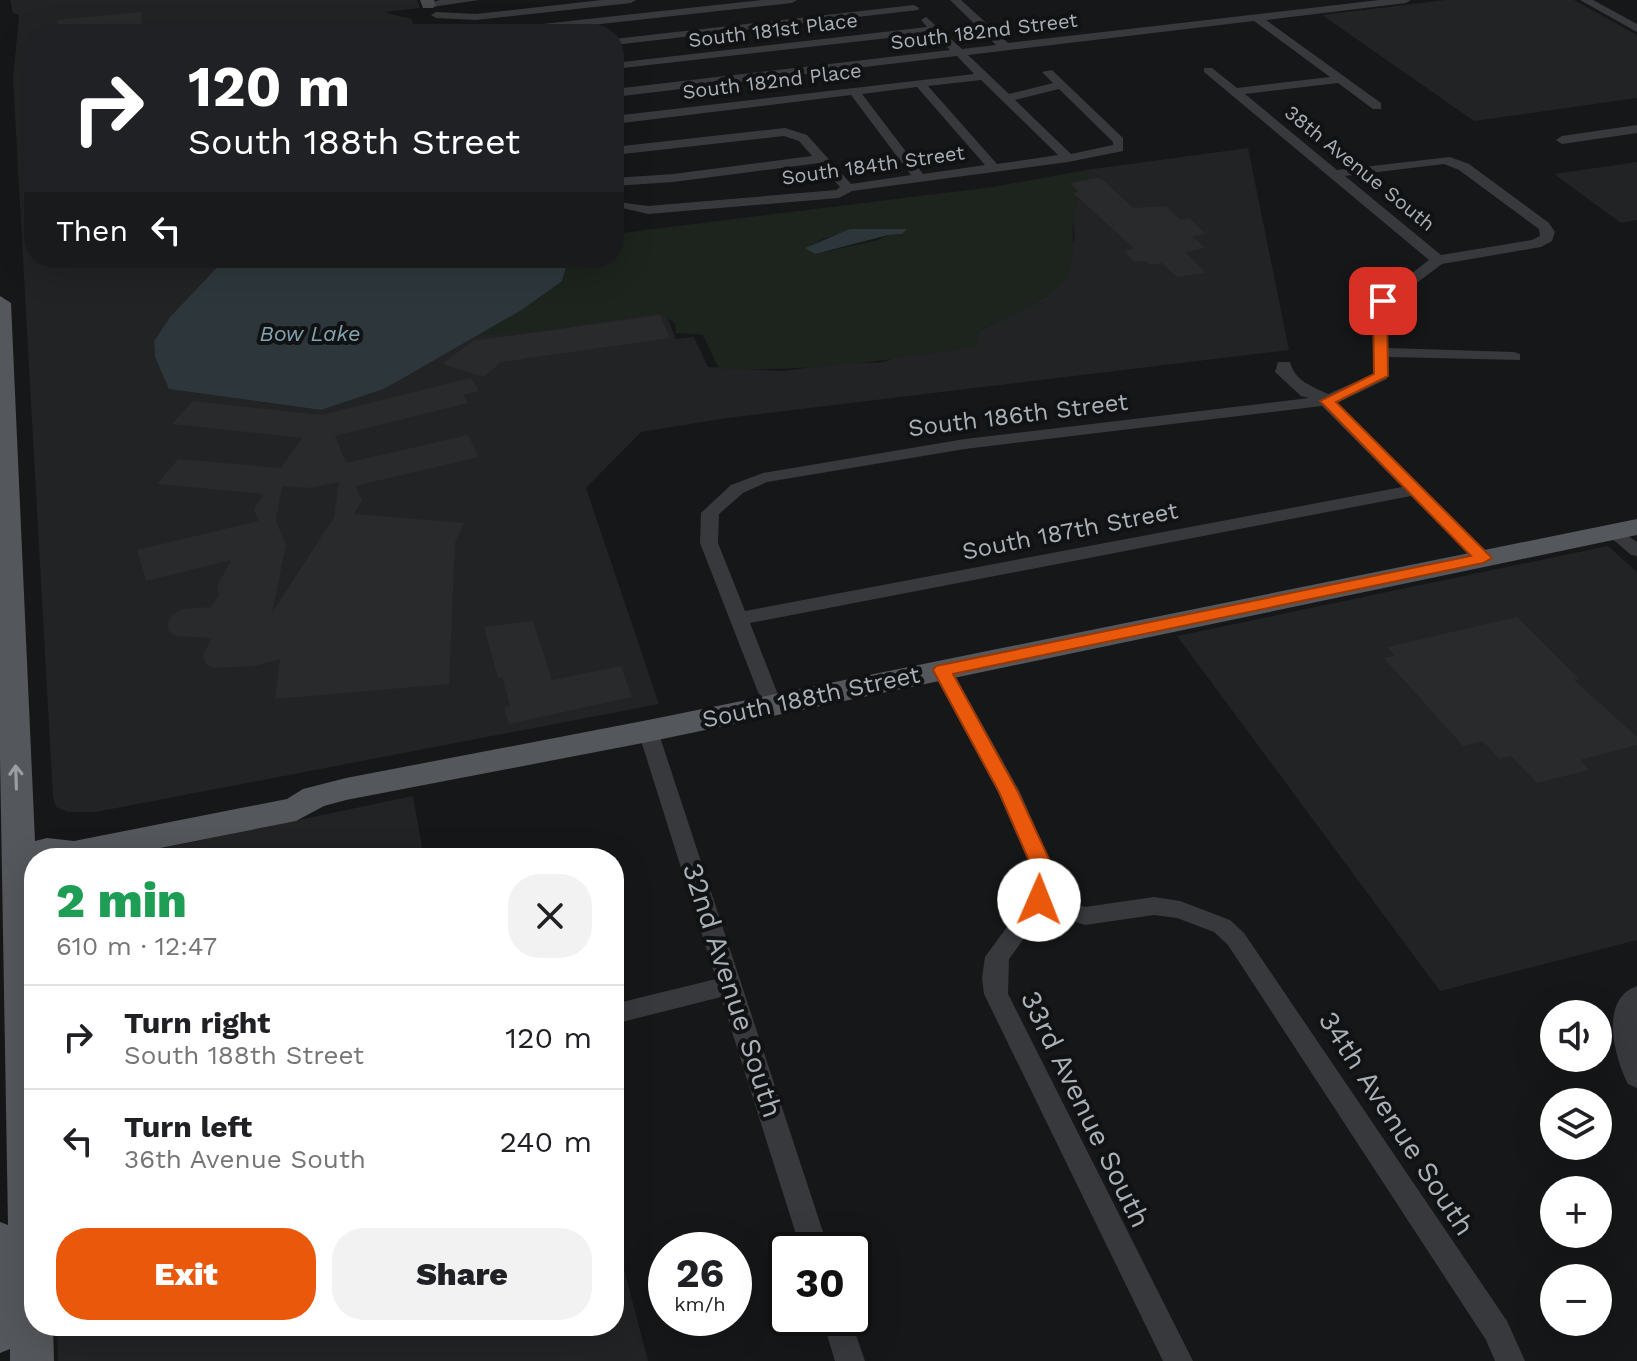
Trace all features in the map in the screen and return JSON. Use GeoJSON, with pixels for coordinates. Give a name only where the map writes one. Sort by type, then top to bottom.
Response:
{"type":"FeatureCollection","features":[{"type":"Feature","properties":{"kind":"main road"},"geometry":{"type":"LineString","coordinates":[[0,303],[22,854],[15,1247],[14,1265],[4,1282],[4,1326],[0,1332]]}},
{"type":"Feature","properties":{"kind":"main road","name":"South 188th Street"},"geometry":{"type":"LineString","coordinates":[[100,848],[296,809],[314,797],[1626,530]]}},
{"type":"Feature","properties":{"kind":"main road"},"geometry":{"type":"LineString","coordinates":[[15,1247],[24,1307]]}},
{"type":"Feature","properties":{"kind":"main road"},"geometry":{"type":"LineString","coordinates":[[28,1336],[32,1361]]}},
{"type":"Feature","properties":{"kind":"street"},"geometry":{"type":"LineString","coordinates":[[430,7],[474,0]]}},
{"type":"Feature","properties":{"kind":"street"},"geometry":{"type":"LineString","coordinates":[[430,7],[476,17],[631,0]]}},
{"type":"Feature","properties":{"kind":"street"},"geometry":{"type":"LineString","coordinates":[[569,24],[792,0]]}},
{"type":"Feature","properties":{"kind":"street"},"geometry":{"type":"LineString","coordinates":[[955,0],[1005,47]]}},
{"type":"Feature","properties":{"kind":"street"},"geometry":{"type":"LineString","coordinates":[[1298,0],[1313,11]]}},
{"type":"Feature","properties":{"kind":"street","name":"South 182nd Street"},"geometry":{"type":"LineString","coordinates":[[624,92],[1406,0]]}},
{"type":"Feature","properties":{"kind":"street"},"geometry":{"type":"LineString","coordinates":[[1585,0],[1637,29]]}},
{"type":"Feature","properties":{"kind":"street"},"geometry":{"type":"LineString","coordinates":[[624,41],[910,4],[1068,158]]}},
{"type":"Feature","properties":{"kind":"street"},"geometry":{"type":"LineString","coordinates":[[430,7],[455,24]]}},
{"type":"Feature","properties":{"kind":"street"},"geometry":{"type":"LineString","coordinates":[[1257,18],[1377,106]]}},
{"type":"Feature","properties":{"kind":"street","name":"South 181st Place"},"geometry":{"type":"LineString","coordinates":[[624,64],[936,29]]}},
{"type":"Feature","properties":{"kind":"street","name":"38th Avenue South"},"geometry":{"type":"LineString","coordinates":[[1208,70],[1438,260],[1383,301],[1380,309],[1383,352]]}},
{"type":"Feature","properties":{"kind":"street"},"geometry":{"type":"LineString","coordinates":[[1048,72],[1061,85]]}},
{"type":"Feature","properties":{"kind":"street","name":"South 182nd Place"},"geometry":{"type":"LineString","coordinates":[[624,119],[983,76]]}},
{"type":"Feature","properties":{"kind":"street"},"geometry":{"type":"LineString","coordinates":[[1235,92],[1341,79]]}},
{"type":"Feature","properties":{"kind":"street"},"geometry":{"type":"LineString","coordinates":[[919,83],[994,168]]}},
{"type":"Feature","properties":{"kind":"street"},"geometry":{"type":"LineString","coordinates":[[1006,98],[1061,85]]}},
{"type":"Feature","properties":{"kind":"street","name":"South 184th Street"},"geometry":{"type":"LineString","coordinates":[[624,207],[631,209],[839,194],[848,188],[1068,158],[1119,148],[1119,141],[1061,85]]}},
{"type":"Feature","properties":{"kind":"street"},"geometry":{"type":"LineString","coordinates":[[854,91],[919,177]]}},
{"type":"Feature","properties":{"kind":"street"},"geometry":{"type":"LineString","coordinates":[[1562,140],[1637,129]]}},
{"type":"Feature","properties":{"kind":"street"},"geometry":{"type":"LineString","coordinates":[[624,150],[774,132],[794,134],[803,138],[848,188]]}},
{"type":"Feature","properties":{"kind":"street"},"geometry":{"type":"LineString","coordinates":[[624,181],[820,159]]}},
{"type":"Feature","properties":{"kind":"street"},"geometry":{"type":"LineString","coordinates":[[1333,174],[1445,160],[1464,167],[1548,232],[1547,238],[1536,244],[1438,260]]}},
{"type":"Feature","properties":{"kind":"street"},"geometry":{"type":"LineString","coordinates":[[1483,558],[1324,398],[1381,376],[1383,352],[1514,357]]}},
{"type":"Feature","properties":{"kind":"street","name":"South 186th Street"},"geometry":{"type":"LineString","coordinates":[[737,619],[709,543],[710,513],[722,500],[763,478],[965,444],[1324,398]]}},
{"type":"Feature","properties":{"kind":"street","name":"South 187th Street"},"geometry":{"type":"LineString","coordinates":[[737,619],[1413,490]]}},
{"type":"Feature","properties":{"kind":"street"},"geometry":{"type":"LineString","coordinates":[[1626,530],[1637,551]]}},
{"type":"Feature","properties":{"kind":"street"},"geometry":{"type":"LineString","coordinates":[[737,619],[772,705]]}},
{"type":"Feature","properties":{"kind":"street"},"geometry":{"type":"LineString","coordinates":[[942,670],[1009,792],[1044,872],[1039,900]]}},
{"type":"Feature","properties":{"kind":"street","name":"32nd Avenue South"},"geometry":{"type":"LineString","coordinates":[[648,731],[809,1232]]}},
{"type":"Feature","properties":{"kind":"street","name":"34th Avenue South"},"geometry":{"type":"LineString","coordinates":[[1039,900],[1085,916],[1154,906],[1200,916],[1222,926],[1242,946],[1356,1118],[1497,1331],[1510,1361]]}},
{"type":"Feature","properties":{"kind":"street","name":"33rd Avenue South"},"geometry":{"type":"LineString","coordinates":[[1039,900],[997,957],[994,978],[996,994],[1178,1361]]}},
{"type":"Feature","properties":{"kind":"street"},"geometry":{"type":"LineString","coordinates":[[624,1012],[732,985]]}},
{"type":"Feature","properties":{"kind":"street"},"geometry":{"type":"LineString","coordinates":[[1632,1004],[1628,1051],[1637,1077]]}},
{"type":"Feature","properties":{"kind":"street"},"geometry":{"type":"LineString","coordinates":[[842,1336],[850,1361]]}},
{"type":"Feature","properties":{"kind":"shaded area"},"geometry":{"type":"Polygon","coordinates":[[[10,0],[417,0],[420,8],[384,12],[411,19],[413,24],[24,24],[24,268],[217,268],[170,317],[154,341],[155,357],[170,389],[321,410],[384,389],[473,335],[664,309],[676,339],[694,337],[708,367],[783,371],[844,363],[879,363],[979,331],[1047,296],[1075,239],[1072,213],[1078,196],[1089,187],[1086,170],[1248,148],[1289,350],[727,418],[641,432],[586,488],[659,704],[96,812],[68,812],[56,807],[53,797],[13,80],[19,15],[13,13],[10,0]]]}},
{"type":"Feature","properties":{"kind":"shaded area"},"geometry":{"type":"Polygon","coordinates":[[[1446,0],[1574,0],[1637,35],[1637,98],[1474,121],[1322,15],[1446,0]]]}},
{"type":"Feature","properties":{"kind":"shaded area"},"geometry":{"type":"Polygon","coordinates":[[[1637,162],[1637,220],[1621,223],[1554,174],[1637,162]]]}},
{"type":"Feature","properties":{"kind":"shaded area"},"geometry":{"type":"Polygon","coordinates":[[[1086,170],[1089,188],[1076,206],[1071,263],[1062,283],[1028,307],[979,331],[977,346],[848,364],[784,369],[719,369],[703,335],[676,333],[675,323],[659,313],[517,334],[473,335],[523,309],[559,268],[624,268],[624,233],[992,187],[1086,170]],[[862,229],[825,238],[806,248],[815,254],[902,234],[894,229],[862,229]]]}},
{"type":"Feature","properties":{"kind":"shaded area"},"geometry":{"type":"Polygon","coordinates":[[[1608,546],[1637,572],[1637,940],[1440,991],[1177,636],[1608,546]]]}},
{"type":"Feature","properties":{"kind":"shaded area"},"geometry":{"type":"Polygon","coordinates":[[[413,796],[422,848],[164,848],[413,796]]]}},
{"type":"Feature","properties":{"kind":"shaded area"},"geometry":{"type":"Polygon","coordinates":[[[624,1269],[648,1361],[58,1361],[57,1336],[624,1336],[624,1269]]]}},
{"type":"Feature","properties":{"kind":"water"},"geometry":{"type":"Polygon","coordinates":[[[850,229],[907,229],[902,234],[815,254],[805,248],[850,229]]]}},
{"type":"Feature","properties":{"kind":"water","name":"Bow Lake"},"geometry":{"type":"Polygon","coordinates":[[[217,268],[566,268],[562,281],[523,309],[384,389],[321,410],[169,389],[155,357],[154,341],[170,317],[217,268]]]}},
{"type":"Feature","properties":{"kind":"building"},"geometry":{"type":"Polygon","coordinates":[[[141,12],[142,24],[57,24],[57,20],[141,12]]]}},
{"type":"Feature","properties":{"kind":"building"},"geometry":{"type":"Polygon","coordinates":[[[1097,178],[1133,208],[1166,206],[1180,220],[1189,218],[1206,234],[1192,236],[1205,248],[1185,252],[1206,273],[1177,277],[1162,263],[1150,265],[1145,261],[1134,262],[1124,251],[1135,249],[1073,193],[1079,192],[1070,183],[1097,178]]]}},
{"type":"Feature","properties":{"kind":"building"},"geometry":{"type":"Polygon","coordinates":[[[660,315],[670,338],[501,362],[484,377],[442,364],[473,341],[660,315]]]}},
{"type":"Feature","properties":{"kind":"building"},"geometry":{"type":"Polygon","coordinates":[[[471,378],[479,391],[464,395],[468,403],[335,436],[346,463],[468,435],[479,457],[355,486],[362,500],[354,514],[464,523],[455,543],[449,684],[275,699],[280,659],[255,666],[213,668],[206,664],[203,655],[212,638],[176,636],[169,632],[167,624],[172,615],[182,609],[211,607],[219,595],[217,586],[231,560],[146,581],[137,550],[258,521],[254,509],[264,494],[157,484],[178,459],[281,468],[302,438],[172,424],[193,401],[321,415],[471,378]],[[339,482],[311,488],[282,486],[276,521],[286,545],[272,613],[334,517],[339,482]]]}},
{"type":"Feature","properties":{"kind":"building"},"geometry":{"type":"Polygon","coordinates":[[[1517,617],[1579,679],[1574,680],[1637,737],[1637,745],[1580,760],[1589,770],[1537,783],[1511,756],[1499,759],[1483,741],[1463,746],[1384,658],[1395,656],[1387,647],[1517,617]]]}},
{"type":"Feature","properties":{"kind":"building"},"geometry":{"type":"Polygon","coordinates":[[[533,621],[552,680],[621,666],[632,697],[509,724],[504,708],[510,706],[502,677],[498,678],[484,627],[533,621]]]}},
{"type":"Feature","properties":{"kind":"route"},"geometry":{"type":"LineString","coordinates":[[1039,900],[1044,872],[1009,792],[942,670],[1483,558],[1381,459],[1327,401],[1381,376],[1380,309],[1383,301]]}}]}
